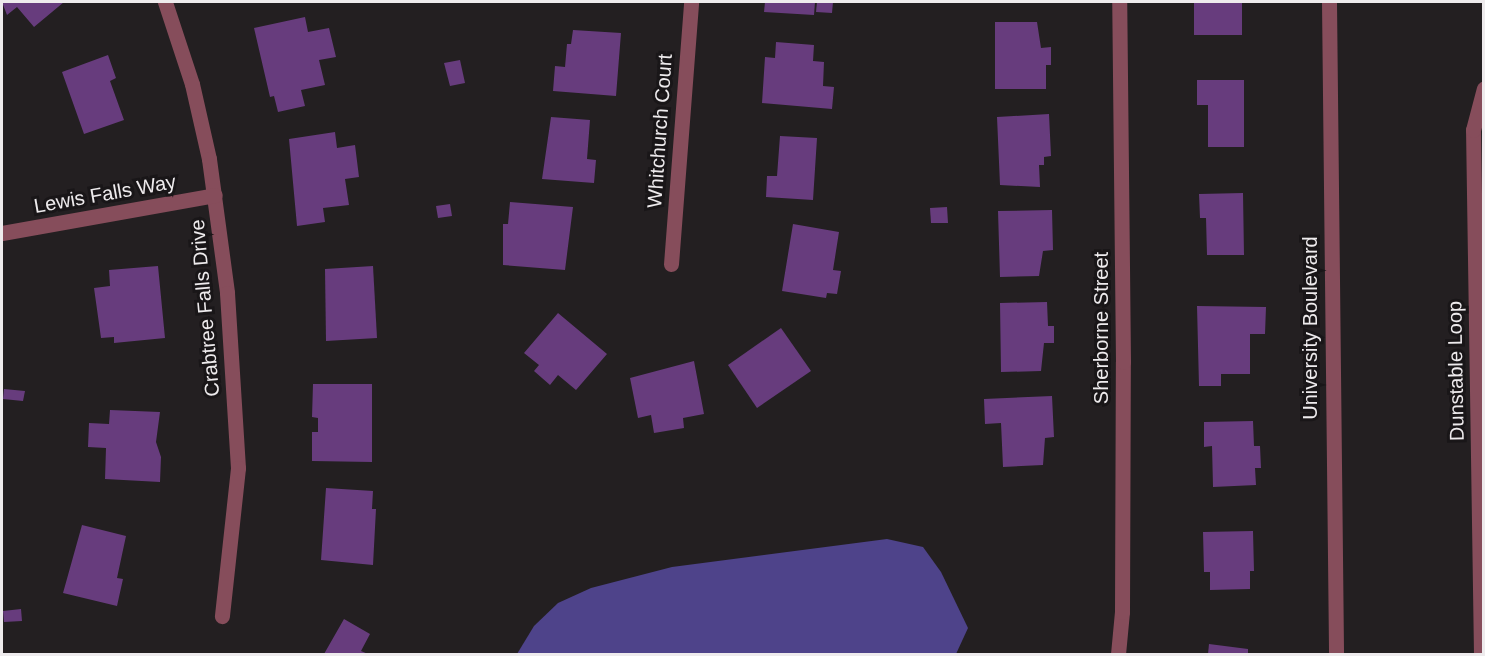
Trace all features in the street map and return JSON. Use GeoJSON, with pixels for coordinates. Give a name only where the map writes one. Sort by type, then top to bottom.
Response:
{"type":"FeatureCollection","features":[{"type":"Feature","properties":{"kind":"street","name":"Crabtree Falls Drive"},"geometry":{"type":"LineString","coordinates":[[165,2],[192,84],[215,195],[228,305],[238,468],[222,616]]}},
{"type":"Feature","properties":{"kind":"street","name":"Whitchurch Court"},"geometry":{"type":"LineString","coordinates":[[671,264],[691,2]]}},
{"type":"Feature","properties":{"kind":"street","name":"Sherborne Street"},"geometry":{"type":"LineString","coordinates":[[1118,654],[1122,612],[1123,398],[1119,2]]}},
{"type":"Feature","properties":{"kind":"street","name":"University Boulevard"},"geometry":{"type":"LineString","coordinates":[[1329,2],[1336,654]]}},
{"type":"Feature","properties":{"kind":"street","name":"Dunstable Loop"},"geometry":{"type":"LineString","coordinates":[[1480,654],[1473,130],[1484,88]]}},
{"type":"Feature","properties":{"kind":"street","name":"Lewis Falls Way"},"geometry":{"type":"LineString","coordinates":[[2,233],[215,195]]}},
{"type":"Feature","properties":{"kind":"shaded area"},"geometry":{"type":"Polygon","coordinates":[[[887,539],[923,547],[941,572],[968,628],[956,654],[517,654],[534,626],[558,603],[591,588],[672,567],[887,539]]]}},
{"type":"Feature","properties":{"kind":"building"},"geometry":{"type":"Polygon","coordinates":[[[2,2],[64,2],[34,27],[17,7],[7,15],[2,2]]]}},
{"type":"Feature","properties":{"kind":"building"},"geometry":{"type":"Polygon","coordinates":[[[765,2],[815,2],[814,15],[764,12],[765,2]]]}},
{"type":"Feature","properties":{"kind":"building"},"geometry":{"type":"Polygon","coordinates":[[[817,2],[833,2],[832,13],[816,12],[817,2]]]}},
{"type":"Feature","properties":{"kind":"building"},"geometry":{"type":"Polygon","coordinates":[[[1194,2],[1242,2],[1242,35],[1194,35],[1194,2]]]}},
{"type":"Feature","properties":{"kind":"building"},"geometry":{"type":"Polygon","coordinates":[[[305,17],[308,32],[329,28],[336,57],[319,60],[325,85],[301,90],[305,106],[278,112],[274,96],[270,97],[254,28],[305,17]]]}},
{"type":"Feature","properties":{"kind":"building"},"geometry":{"type":"Polygon","coordinates":[[[995,22],[1037,22],[1041,48],[1051,47],[1051,65],[1046,65],[1046,89],[995,89],[995,22]]]}},
{"type":"Feature","properties":{"kind":"building"},"geometry":{"type":"Polygon","coordinates":[[[573,30],[621,33],[616,96],[553,91],[555,66],[565,67],[567,44],[571,44],[573,30]]]}},
{"type":"Feature","properties":{"kind":"building"},"geometry":{"type":"Polygon","coordinates":[[[776,42],[814,45],[813,61],[824,62],[823,86],[834,87],[832,109],[762,103],[765,57],[775,58],[776,42]]]}},
{"type":"Feature","properties":{"kind":"building"},"geometry":{"type":"Polygon","coordinates":[[[108,55],[116,78],[110,81],[124,120],[84,134],[62,72],[108,55]]]}},
{"type":"Feature","properties":{"kind":"building"},"geometry":{"type":"Polygon","coordinates":[[[460,60],[465,83],[450,86],[444,63],[460,60]]]}},
{"type":"Feature","properties":{"kind":"building"},"geometry":{"type":"Polygon","coordinates":[[[1197,80],[1244,80],[1244,147],[1208,147],[1208,105],[1197,105],[1197,80]]]}},
{"type":"Feature","properties":{"kind":"building"},"geometry":{"type":"Polygon","coordinates":[[[1049,114],[1051,156],[1044,157],[1044,165],[1039,165],[1040,187],[1000,185],[997,117],[1049,114]]]}},
{"type":"Feature","properties":{"kind":"building"},"geometry":{"type":"Polygon","coordinates":[[[551,117],[590,120],[587,159],[596,160],[594,183],[542,179],[551,117]]]}},
{"type":"Feature","properties":{"kind":"building"},"geometry":{"type":"Polygon","coordinates":[[[335,132],[337,148],[355,145],[359,177],[345,179],[349,205],[323,208],[325,222],[297,226],[289,139],[335,132]]]}},
{"type":"Feature","properties":{"kind":"building"},"geometry":{"type":"Polygon","coordinates":[[[780,136],[817,138],[813,200],[766,197],[767,176],[777,176],[780,136]]]}},
{"type":"Feature","properties":{"kind":"building"},"geometry":{"type":"Polygon","coordinates":[[[1243,193],[1244,255],[1207,255],[1206,218],[1200,218],[1199,194],[1243,193]]]}},
{"type":"Feature","properties":{"kind":"building"},"geometry":{"type":"Polygon","coordinates":[[[510,202],[573,207],[565,270],[503,265],[503,224],[508,224],[510,202]]]}},
{"type":"Feature","properties":{"kind":"building"},"geometry":{"type":"Polygon","coordinates":[[[450,204],[452,216],[438,218],[436,206],[450,204]]]}},
{"type":"Feature","properties":{"kind":"building"},"geometry":{"type":"Polygon","coordinates":[[[947,207],[948,223],[931,223],[930,208],[947,207]]]}},
{"type":"Feature","properties":{"kind":"building"},"geometry":{"type":"Polygon","coordinates":[[[1052,210],[1053,250],[1043,251],[1039,276],[1000,277],[998,211],[1052,210]]]}},
{"type":"Feature","properties":{"kind":"building"},"geometry":{"type":"Polygon","coordinates":[[[793,224],[839,232],[833,270],[841,271],[837,294],[827,293],[826,298],[782,291],[793,224]]]}},
{"type":"Feature","properties":{"kind":"building"},"geometry":{"type":"Polygon","coordinates":[[[158,266],[165,338],[114,343],[114,337],[101,338],[94,288],[110,286],[109,270],[158,266]]]}},
{"type":"Feature","properties":{"kind":"building"},"geometry":{"type":"Polygon","coordinates":[[[373,266],[377,338],[326,341],[325,269],[373,266]]]}},
{"type":"Feature","properties":{"kind":"building"},"geometry":{"type":"Polygon","coordinates":[[[1047,302],[1048,326],[1054,326],[1054,343],[1044,343],[1041,371],[1001,372],[1000,303],[1047,302]]]}},
{"type":"Feature","properties":{"kind":"building"},"geometry":{"type":"Polygon","coordinates":[[[1197,306],[1266,307],[1265,334],[1250,334],[1250,374],[1221,374],[1221,386],[1199,386],[1197,306]]]}},
{"type":"Feature","properties":{"kind":"building"},"geometry":{"type":"Polygon","coordinates":[[[558,313],[607,354],[576,390],[558,375],[550,385],[534,371],[539,365],[524,353],[558,313]]]}},
{"type":"Feature","properties":{"kind":"building"},"geometry":{"type":"Polygon","coordinates":[[[781,328],[811,371],[757,408],[728,365],[781,328]]]}},
{"type":"Feature","properties":{"kind":"building"},"geometry":{"type":"Polygon","coordinates":[[[694,361],[704,414],[683,418],[684,428],[654,433],[651,415],[638,418],[630,378],[694,361]]]}},
{"type":"Feature","properties":{"kind":"building"},"geometry":{"type":"Polygon","coordinates":[[[313,384],[372,384],[372,462],[312,461],[312,432],[318,432],[318,418],[312,417],[313,384]]]}},
{"type":"Feature","properties":{"kind":"building"},"geometry":{"type":"Polygon","coordinates":[[[4,389],[25,391],[23,401],[3,399],[4,389]]]}},
{"type":"Feature","properties":{"kind":"building"},"geometry":{"type":"Polygon","coordinates":[[[1052,396],[1054,437],[1045,438],[1043,465],[1003,467],[1001,423],[985,424],[984,399],[1052,396]]]}},
{"type":"Feature","properties":{"kind":"building"},"geometry":{"type":"Polygon","coordinates":[[[110,410],[160,412],[156,442],[161,457],[160,482],[105,479],[106,448],[88,447],[89,423],[109,424],[110,410]]]}},
{"type":"Feature","properties":{"kind":"building"},"geometry":{"type":"Polygon","coordinates":[[[1253,421],[1254,446],[1260,446],[1261,468],[1255,468],[1256,485],[1213,487],[1212,446],[1204,447],[1204,422],[1253,421]]]}},
{"type":"Feature","properties":{"kind":"building"},"geometry":{"type":"Polygon","coordinates":[[[326,488],[373,491],[372,509],[376,509],[373,565],[321,560],[326,488]]]}},
{"type":"Feature","properties":{"kind":"building"},"geometry":{"type":"Polygon","coordinates":[[[82,525],[126,536],[117,578],[123,579],[117,606],[63,593],[82,525]]]}},
{"type":"Feature","properties":{"kind":"building"},"geometry":{"type":"Polygon","coordinates":[[[1253,531],[1254,571],[1250,571],[1250,589],[1210,590],[1210,572],[1204,572],[1203,532],[1253,531]]]}},
{"type":"Feature","properties":{"kind":"building"},"geometry":{"type":"Polygon","coordinates":[[[21,609],[22,621],[4,622],[3,611],[21,609]]]}},
{"type":"Feature","properties":{"kind":"building"},"geometry":{"type":"Polygon","coordinates":[[[344,619],[370,634],[361,651],[368,654],[324,654],[344,619]]]}},
{"type":"Feature","properties":{"kind":"building"},"geometry":{"type":"Polygon","coordinates":[[[1209,644],[1248,649],[1248,654],[1208,654],[1209,644]]]}}]}
